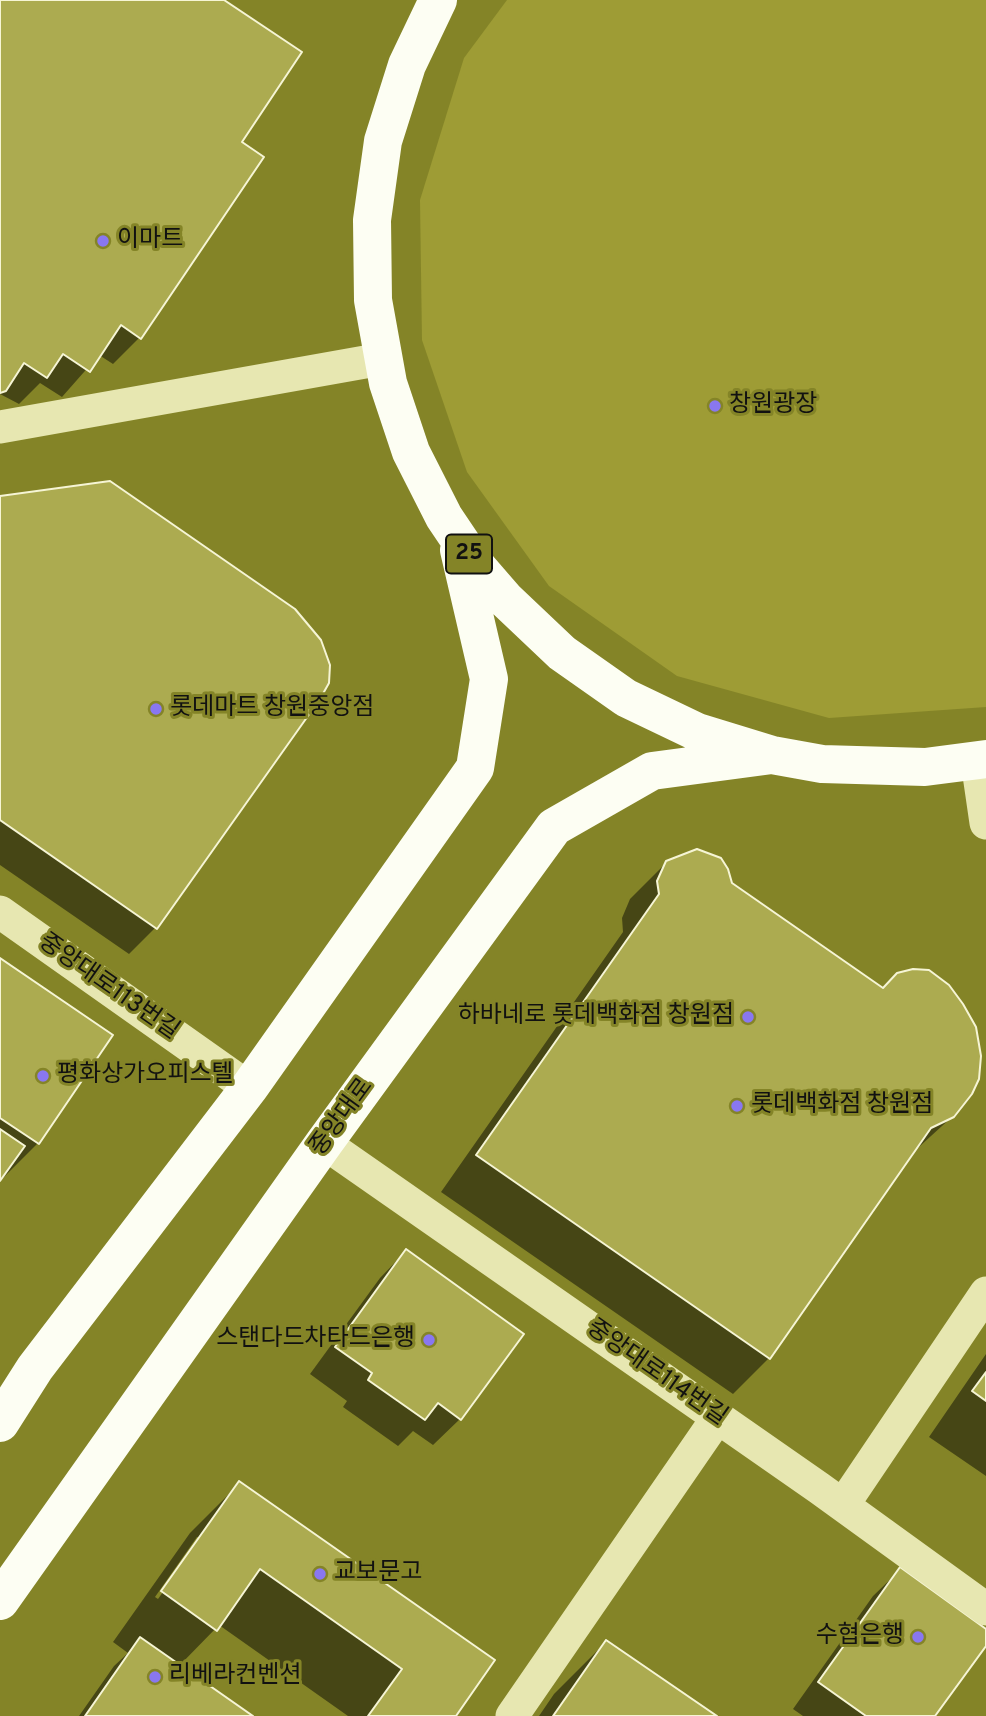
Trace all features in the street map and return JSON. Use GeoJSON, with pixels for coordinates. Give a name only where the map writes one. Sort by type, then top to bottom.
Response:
{"type":"FeatureCollection","features":[{"type":"Feature","properties":{"kind":"main road"},"geometry":{"type":"LineString","coordinates":[[409,0],[414,46]]}},
{"type":"Feature","properties":{"kind":"main road","name":"25"},"geometry":{"type":"LineString","coordinates":[[438,0],[414,46],[388,122],[374,200],[372,280],[382,359],[394,407],[411,452],[457,538],[505,599],[562,653],[593,676],[661,716],[734,745],[822,764],[874,768],[925,767],[981,760]]}},
{"type":"Feature","properties":{"kind":"main road"},"geometry":{"type":"LineString","coordinates":[[0,1423],[35,1368],[249,1088],[475,768],[489,679],[457,538]]}},
{"type":"Feature","properties":{"kind":"main road","name":"중앙대로"},"geometry":{"type":"LineString","coordinates":[[0,1601],[324,1143],[554,827],[652,771],[772,755]]}},
{"type":"Feature","properties":{"kind":"street"},"geometry":{"type":"LineString","coordinates":[[0,427],[382,359]]}},
{"type":"Feature","properties":{"kind":"street"},"geometry":{"type":"LineString","coordinates":[[981,760],[986,823]]}},
{"type":"Feature","properties":{"kind":"street","name":"중앙대로113번길"},"geometry":{"type":"LineString","coordinates":[[0,912],[249,1088]]}},
{"type":"Feature","properties":{"kind":"street","name":"중앙대로114번길"},"geometry":{"type":"LineString","coordinates":[[324,1143],[718,1417],[986,1609]]}},
{"type":"Feature","properties":{"kind":"street"},"geometry":{"type":"LineString","coordinates":[[843,1505],[986,1293]]}},
{"type":"Feature","properties":{"kind":"street"},"geometry":{"type":"LineString","coordinates":[[512,1716],[718,1417]]}},
{"type":"Feature","properties":{"kind":"shaded area","name":"창원광장"},"geometry":{"type":"Polygon","coordinates":[[[507,0],[986,0],[986,707],[829,718],[677,676],[549,586],[467,472],[422,340],[420,200],[464,58],[507,0]]]}},
{"type":"Feature","properties":{"kind":"building","name":"이마트"},"geometry":{"type":"Polygon","coordinates":[[[0,0],[224,0],[302,52],[242,142],[264,157],[141,339],[121,325],[90,372],[63,354],[47,378],[24,363],[6,391],[0,393],[0,0]]]}},
{"type":"Feature","properties":{"kind":"building","name":"롯데마트 창원중앙점"},"geometry":{"type":"Polygon","coordinates":[[[110,481],[295,609],[321,640],[330,665],[329,683],[320,699],[157,929],[0,820],[0,496],[110,481]]]}},
{"type":"Feature","properties":{"kind":"building","name":"롯데백화점 창원점"},"geometry":{"type":"Polygon","coordinates":[[[697,849],[721,858],[732,883],[883,988],[897,973],[913,969],[929,970],[949,985],[963,1004],[976,1027],[981,1056],[979,1079],[972,1094],[954,1117],[931,1128],[770,1359],[476,1155],[659,894],[657,881],[666,861],[697,849]]]}},
{"type":"Feature","properties":{"kind":"building","name":"평화상가오피스텔"},"geometry":{"type":"Polygon","coordinates":[[[0,958],[113,1035],[39,1144],[0,1118],[0,958]]]}},
{"type":"Feature","properties":{"kind":"building"},"geometry":{"type":"Polygon","coordinates":[[[0,1129],[25,1146],[0,1181],[0,1129]]]}},
{"type":"Feature","properties":{"kind":"building","name":"스탠다드차타드은행"},"geometry":{"type":"Polygon","coordinates":[[[406,1249],[524,1334],[461,1420],[438,1403],[425,1420],[368,1380],[372,1373],[335,1347],[406,1249]]]}},
{"type":"Feature","properties":{"kind":"building"},"geometry":{"type":"Polygon","coordinates":[[[986,1372],[986,1401],[972,1391],[986,1372]]]}},
{"type":"Feature","properties":{"kind":"building"},"geometry":{"type":"Polygon","coordinates":[[[239,1481],[495,1660],[456,1716],[368,1716],[402,1669],[260,1569],[217,1631],[161,1591],[239,1481]]]}},
{"type":"Feature","properties":{"kind":"building","name":"수협은행"},"geometry":{"type":"Polygon","coordinates":[[[900,1567],[986,1629],[986,1646],[935,1716],[866,1716],[818,1682],[900,1567]]]}},
{"type":"Feature","properties":{"kind":"building","name":"리베라컨벤션"},"geometry":{"type":"Polygon","coordinates":[[[140,1637],[253,1716],[85,1716],[140,1637]]]}},
{"type":"Feature","properties":{"kind":"building"},"geometry":{"type":"Polygon","coordinates":[[[606,1640],[717,1716],[553,1716],[606,1640]]]}},
{"type":"Feature","properties":{"kind":"place","name":"이마트"},"geometry":{"type":"Point","coordinates":[103,241]}},
{"type":"Feature","properties":{"kind":"place","name":"창원광장"},"geometry":{"type":"Point","coordinates":[715,406]}},
{"type":"Feature","properties":{"kind":"place","name":"롯데마트 창원중앙점"},"geometry":{"type":"Point","coordinates":[156,709]}},
{"type":"Feature","properties":{"kind":"place","name":"하바네로 롯데백화점 창원점"},"geometry":{"type":"Point","coordinates":[748,1017]}},
{"type":"Feature","properties":{"kind":"place","name":"평화상가오피스텔"},"geometry":{"type":"Point","coordinates":[43,1076]}},
{"type":"Feature","properties":{"kind":"place","name":"롯데백화점 창원점"},"geometry":{"type":"Point","coordinates":[737,1106]}},
{"type":"Feature","properties":{"kind":"place","name":"스탠다드차타드은행"},"geometry":{"type":"Point","coordinates":[429,1340]}},
{"type":"Feature","properties":{"kind":"place","name":"교보문고"},"geometry":{"type":"Point","coordinates":[320,1574]}},
{"type":"Feature","properties":{"kind":"place","name":"수협은행"},"geometry":{"type":"Point","coordinates":[918,1637]}},
{"type":"Feature","properties":{"kind":"place","name":"리베라컨벤션"},"geometry":{"type":"Point","coordinates":[155,1677]}}]}
